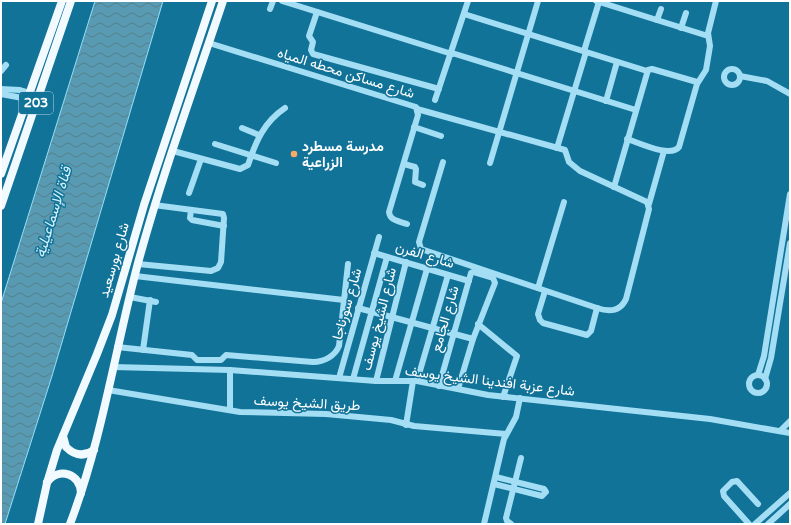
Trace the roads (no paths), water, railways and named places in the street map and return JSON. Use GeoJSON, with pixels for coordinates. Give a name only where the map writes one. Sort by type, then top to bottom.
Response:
{"type":"FeatureCollection","features":[{"type":"Feature","properties":{"kind":"main road","name":"203"},"geometry":{"type":"LineString","coordinates":[[1,174],[5,152],[29,96],[62,1]]}},
{"type":"Feature","properties":{"kind":"main road","name":"203"},"geometry":{"type":"LineString","coordinates":[[1,206],[71,1]]}},
{"type":"Feature","properties":{"kind":"main road","name":"شارع بورسعيد"},"geometry":{"type":"LineString","coordinates":[[38,524],[47,483],[63,435],[109,321],[144,205],[212,1]]}},
{"type":"Feature","properties":{"kind":"main road","name":"شارع بورسعيد"},"geometry":{"type":"LineString","coordinates":[[70,524],[94,450],[117,347],[154,205],[223,1]]}},
{"type":"Feature","properties":{"kind":"main road"},"geometry":{"type":"LineString","coordinates":[[63,435],[66,447],[76,455],[83,455],[94,450]]}},
{"type":"Feature","properties":{"kind":"main road"},"geometry":{"type":"LineString","coordinates":[[47,483],[52,477],[65,473],[72,475],[80,486],[81,493]]}},
{"type":"Feature","properties":{"kind":"street"},"geometry":{"type":"LineString","coordinates":[[270,9],[273,1]]}},
{"type":"Feature","properties":{"kind":"street"},"geometry":{"type":"LineString","coordinates":[[282,1],[636,110]]}},
{"type":"Feature","properties":{"kind":"street"},"geometry":{"type":"LineString","coordinates":[[435,100],[452,53],[468,1]]}},
{"type":"Feature","properties":{"kind":"street"},"geometry":{"type":"LineString","coordinates":[[490,163],[538,1]]}},
{"type":"Feature","properties":{"kind":"street"},"geometry":{"type":"LineString","coordinates":[[557,148],[598,1],[708,36]]}},
{"type":"Feature","properties":{"kind":"street"},"geometry":{"type":"LineString","coordinates":[[627,139],[664,151],[672,152],[679,147],[698,82],[706,70],[710,46],[708,36],[716,1]]}},
{"type":"Feature","properties":{"kind":"street"},"geometry":{"type":"LineString","coordinates":[[657,20],[661,9]]}},
{"type":"Feature","properties":{"kind":"street"},"geometry":{"type":"LineString","coordinates":[[317,12],[309,36],[313,42],[311,50],[313,54],[439,89]]}},
{"type":"Feature","properties":{"kind":"street"},"geometry":{"type":"LineString","coordinates":[[681,28],[686,13]]}},
{"type":"Feature","properties":{"kind":"street"},"geometry":{"type":"LineString","coordinates":[[464,14],[647,71],[652,69],[698,82]]}},
{"type":"Feature","properties":{"kind":"street","name":"شارع مساكن محطه المياه"},"geometry":{"type":"LineString","coordinates":[[209,43],[413,105],[417,109],[418,115],[389,214],[393,220],[407,224]]}},
{"type":"Feature","properties":{"kind":"street"},"geometry":{"type":"LineString","coordinates":[[606,101],[617,62]]}},
{"type":"Feature","properties":{"kind":"street"},"geometry":{"type":"LineString","coordinates":[[1,71],[6,65]]}},
{"type":"Feature","properties":{"kind":"street"},"geometry":{"type":"LineString","coordinates":[[614,186],[647,71]]}},
{"type":"Feature","properties":{"kind":"street"},"geometry":{"type":"LineString","coordinates":[[740,76],[768,81],[790,94]]}},
{"type":"Feature","properties":{"kind":"street"},"geometry":{"type":"LineString","coordinates":[[1,89],[20,90],[29,96]]}},
{"type":"Feature","properties":{"kind":"street"},"geometry":{"type":"LineString","coordinates":[[1,94],[29,96]]}},
{"type":"Feature","properties":{"kind":"street"},"geometry":{"type":"LineString","coordinates":[[173,151],[243,169],[248,165],[259,135],[270,120],[285,108]]}},
{"type":"Feature","properties":{"kind":"street"},"geometry":{"type":"LineString","coordinates":[[417,109],[557,148],[566,152],[569,162],[575,168],[645,200],[649,204]]}},
{"type":"Feature","properties":{"kind":"street"},"geometry":{"type":"LineString","coordinates":[[414,127],[441,136]]}},
{"type":"Feature","properties":{"kind":"street"},"geometry":{"type":"LineString","coordinates":[[242,128],[259,135]]}},
{"type":"Feature","properties":{"kind":"street"},"geometry":{"type":"LineString","coordinates":[[215,144],[276,163]]}},
{"type":"Feature","properties":{"kind":"street"},"geometry":{"type":"LineString","coordinates":[[444,162],[419,242],[420,248],[597,308],[613,311],[624,302],[650,209],[649,204],[664,151]]}},
{"type":"Feature","properties":{"kind":"street"},"geometry":{"type":"LineString","coordinates":[[189,193],[201,159]]}},
{"type":"Feature","properties":{"kind":"street"},"geometry":{"type":"LineString","coordinates":[[404,164],[416,168],[415,182],[423,185]]}},
{"type":"Feature","properties":{"kind":"street"},"geometry":{"type":"LineString","coordinates":[[790,194],[788,224],[778,271],[764,356],[758,375],[753,377],[750,381],[750,386],[755,392],[761,392],[765,389],[767,384],[765,378],[771,358],[790,243]]}},
{"type":"Feature","properties":{"kind":"street"},"geometry":{"type":"LineString","coordinates":[[538,288],[564,202]]}},
{"type":"Feature","properties":{"kind":"street"},"geometry":{"type":"LineString","coordinates":[[138,264],[208,271],[215,270],[221,262],[224,226],[223,214],[154,205]]}},
{"type":"Feature","properties":{"kind":"street"},"geometry":{"type":"LineString","coordinates":[[190,210],[190,218],[192,220],[224,226]]}},
{"type":"Feature","properties":{"kind":"street","name":"شارع سورناجا"},"geometry":{"type":"LineString","coordinates":[[339,378],[379,237]]}},
{"type":"Feature","properties":{"kind":"street","name":"شارع الفرن"},"geometry":{"type":"LineString","coordinates":[[374,253],[469,281]]}},
{"type":"Feature","properties":{"kind":"street"},"geometry":{"type":"LineString","coordinates":[[353,379],[388,257]]}},
{"type":"Feature","properties":{"kind":"street","name":"شارع الشيخ يوسف"},"geometry":{"type":"LineString","coordinates":[[376,381],[406,262]]}},
{"type":"Feature","properties":{"kind":"street"},"geometry":{"type":"LineString","coordinates":[[117,347],[192,355],[197,360],[221,360],[226,355],[319,362],[333,355],[340,346],[348,264]]}},
{"type":"Feature","properties":{"kind":"street"},"geometry":{"type":"LineString","coordinates":[[395,381],[427,269]]}},
{"type":"Feature","properties":{"kind":"street"},"geometry":{"type":"LineString","coordinates":[[778,271],[785,273]]}},
{"type":"Feature","properties":{"kind":"street"},"geometry":{"type":"LineString","coordinates":[[458,389],[478,324],[495,281],[493,278],[472,272],[469,281]]}},
{"type":"Feature","properties":{"kind":"street"},"geometry":{"type":"LineString","coordinates":[[406,425],[415,381],[448,275]]}},
{"type":"Feature","properties":{"kind":"street"},"geometry":{"type":"LineString","coordinates":[[135,276],[344,300]]}},
{"type":"Feature","properties":{"kind":"street","name":"شارع الجامع"},"geometry":{"type":"LineString","coordinates":[[439,386],[469,281]]}},
{"type":"Feature","properties":{"kind":"street"},"geometry":{"type":"LineString","coordinates":[[545,291],[538,314],[543,323],[587,335],[591,331],[597,308]]}},
{"type":"Feature","properties":{"kind":"street"},"geometry":{"type":"LineString","coordinates":[[130,297],[153,301],[143,350]]}},
{"type":"Feature","properties":{"kind":"street"},"geometry":{"type":"LineString","coordinates":[[358,308],[473,339]]}},
{"type":"Feature","properties":{"kind":"street"},"geometry":{"type":"LineString","coordinates":[[769,321],[777,322]]}},
{"type":"Feature","properties":{"kind":"street"},"geometry":{"type":"LineString","coordinates":[[478,324],[518,356],[503,397]]}},
{"type":"Feature","properties":{"kind":"street","name":"شارع عزبة افندينا الشيخ يوسف"},"geometry":{"type":"LineString","coordinates":[[113,368],[230,370],[376,381],[415,381],[503,397],[710,419],[790,433]]}},
{"type":"Feature","properties":{"kind":"street"},"geometry":{"type":"LineString","coordinates":[[230,370],[230,410]]}},
{"type":"Feature","properties":{"kind":"street"},"geometry":{"type":"LineString","coordinates":[[758,375],[765,378]]}},
{"type":"Feature","properties":{"kind":"street","name":"طريق الشيخ يوسف"},"geometry":{"type":"LineString","coordinates":[[108,390],[240,412],[326,414],[391,420],[406,425],[506,434]]}},
{"type":"Feature","properties":{"kind":"street"},"geometry":{"type":"LineString","coordinates":[[484,524],[506,434],[516,417],[520,398]]}},
{"type":"Feature","properties":{"kind":"street"},"geometry":{"type":"LineString","coordinates":[[780,431],[790,421]]}},
{"type":"Feature","properties":{"kind":"street"},"geometry":{"type":"LineString","coordinates":[[511,524],[507,522],[506,518],[521,458]]}},
{"type":"Feature","properties":{"kind":"street"},"geometry":{"type":"LineString","coordinates":[[494,484],[542,496],[546,492],[544,489],[496,477]]}},
{"type":"Feature","properties":{"kind":"street"},"geometry":{"type":"LineString","coordinates":[[749,524],[724,496],[723,491],[732,482],[737,481],[758,504]]}},
{"type":"Feature","properties":{"kind":"street"},"geometry":{"type":"LineString","coordinates":[[526,492],[528,485]]}},
{"type":"Feature","properties":{"kind":"street"},"geometry":{"type":"LineString","coordinates":[[755,524],[790,493]]}},
{"type":"Feature","properties":{"kind":"street"},"geometry":{"type":"LineString","coordinates":[[768,524],[790,504]]}},
{"type":"Feature","properties":{"kind":"water","name":"قناة الإسماعيلية"},"geometry":{"type":"Polygon","coordinates":[[[95,1],[163,1],[52,376],[5,524],[1,524],[1,303],[95,1]]]}},
{"type":"Feature","properties":{"kind":"place","name":"مدرسة مسطرد الزراعية"},"geometry":{"type":"Point","coordinates":[294,154]}}]}
